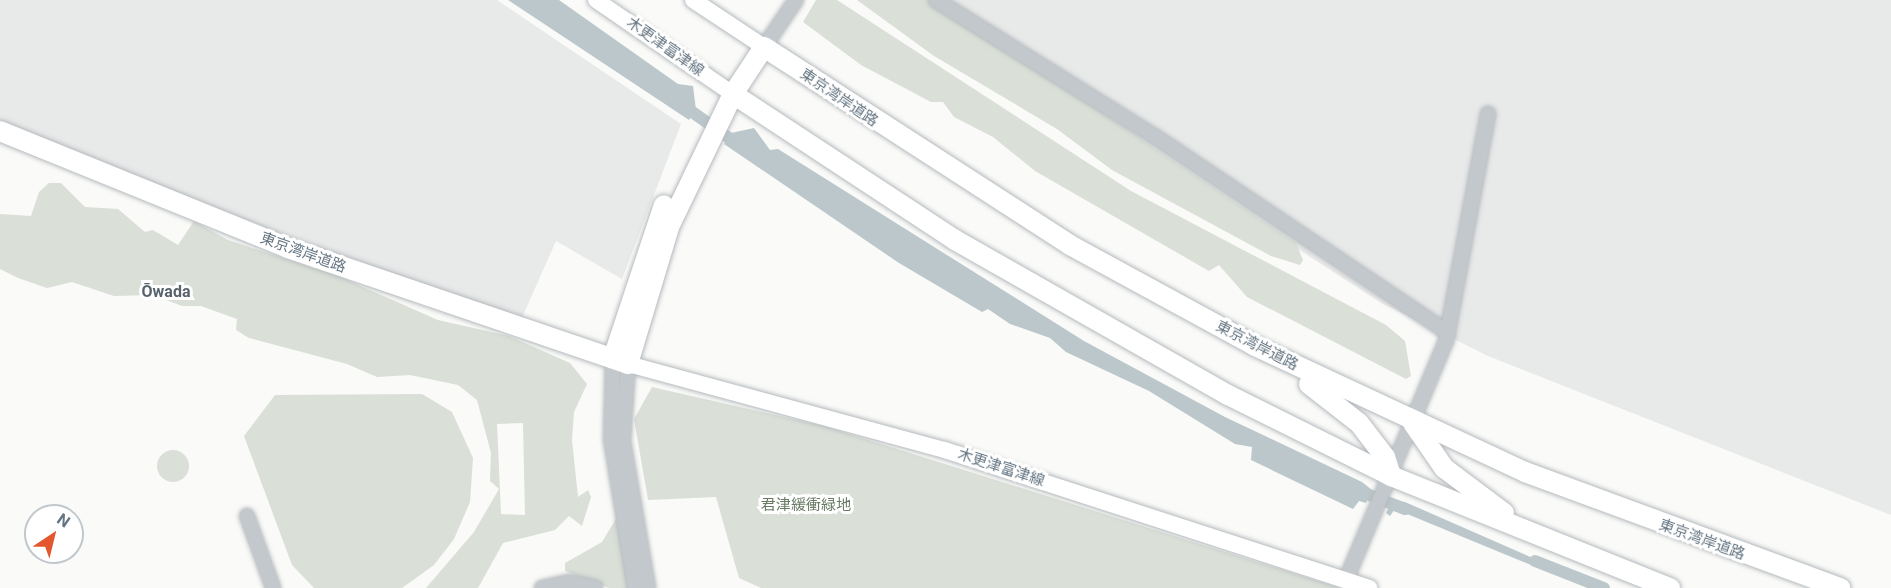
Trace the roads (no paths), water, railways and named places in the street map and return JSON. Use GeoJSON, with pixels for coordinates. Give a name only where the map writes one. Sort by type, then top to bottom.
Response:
{"type":"FeatureCollection","features":[{"type":"Feature","properties":{"kind":"highway"},"geometry":{"type":"LineString","coordinates":[[620,361],[650,237],[704,139],[764,47]]}},
{"type":"Feature","properties":{"kind":"highway","name":"東京湾岸道路"},"geometry":{"type":"LineString","coordinates":[[764,47],[978,189],[1191,313],[1413,423],[1623,511],[1840,588]]}},
{"type":"Feature","properties":{"kind":"highway"},"geometry":{"type":"LineString","coordinates":[[729,100],[1026,283],[1387,483],[1670,588]]}},
{"type":"Feature","properties":{"kind":"highway","name":"東京湾岸道路"},"geometry":{"type":"LineString","coordinates":[[0,131],[288,248],[620,361]]}},
{"type":"Feature","properties":{"kind":"highway"},"geometry":{"type":"LineString","coordinates":[[1191,313],[1334,400],[1378,446],[1387,483]]}},
{"type":"Feature","properties":{"kind":"highway"},"geometry":{"type":"LineString","coordinates":[[1413,423],[1432,456],[1475,495],[1630,573]]}},
{"type":"Feature","properties":{"kind":"main road","name":"木更津富津線"},"geometry":{"type":"LineString","coordinates":[[596,0],[729,100]]}},
{"type":"Feature","properties":{"kind":"main road"},"geometry":{"type":"LineString","coordinates":[[693,0],[764,47]]}},
{"type":"Feature","properties":{"kind":"main road","name":"木更津富津線"},"geometry":{"type":"LineString","coordinates":[[620,361],[945,450],[1369,588]]}},
{"type":"Feature","properties":{"kind":"street"},"geometry":{"type":"LineString","coordinates":[[764,47],[796,0]]}},
{"type":"Feature","properties":{"kind":"street"},"geometry":{"type":"LineString","coordinates":[[936,0],[1154,136],[1448,333]]}},
{"type":"Feature","properties":{"kind":"street"},"geometry":{"type":"LineString","coordinates":[[1346,580],[1413,423],[1448,333],[1488,114]]}},
{"type":"Feature","properties":{"kind":"street"},"geometry":{"type":"LineString","coordinates":[[620,361],[611,439],[635,588]]}},
{"type":"Feature","properties":{"kind":"street"},"geometry":{"type":"LineString","coordinates":[[620,361],[623,441],[648,588]]}},
{"type":"Feature","properties":{"kind":"street"},"geometry":{"type":"LineString","coordinates":[[247,516],[273,588]]}},
{"type":"Feature","properties":{"kind":"street"},"geometry":{"type":"LineString","coordinates":[[542,588],[570,582],[595,588]]}},
{"type":"Feature","properties":{"kind":"waterway"},"geometry":{"type":"LineString","coordinates":[[681,104],[740,146]]}},
{"type":"Feature","properties":{"kind":"waterway"},"geometry":{"type":"LineString","coordinates":[[1354,489],[1405,509]]}},
{"type":"Feature","properties":{"kind":"waterway"},"geometry":{"type":"LineString","coordinates":[[1535,561],[1604,588]]}},
{"type":"Feature","properties":{"kind":"district","name":"Ōwada"},"geometry":{"type":"Point","coordinates":[166,292]}},
{"type":"Feature","properties":{"kind":"park label","name":"君津緩衝緑地"},"geometry":{"type":"Point","coordinates":[806,506]}}]}
